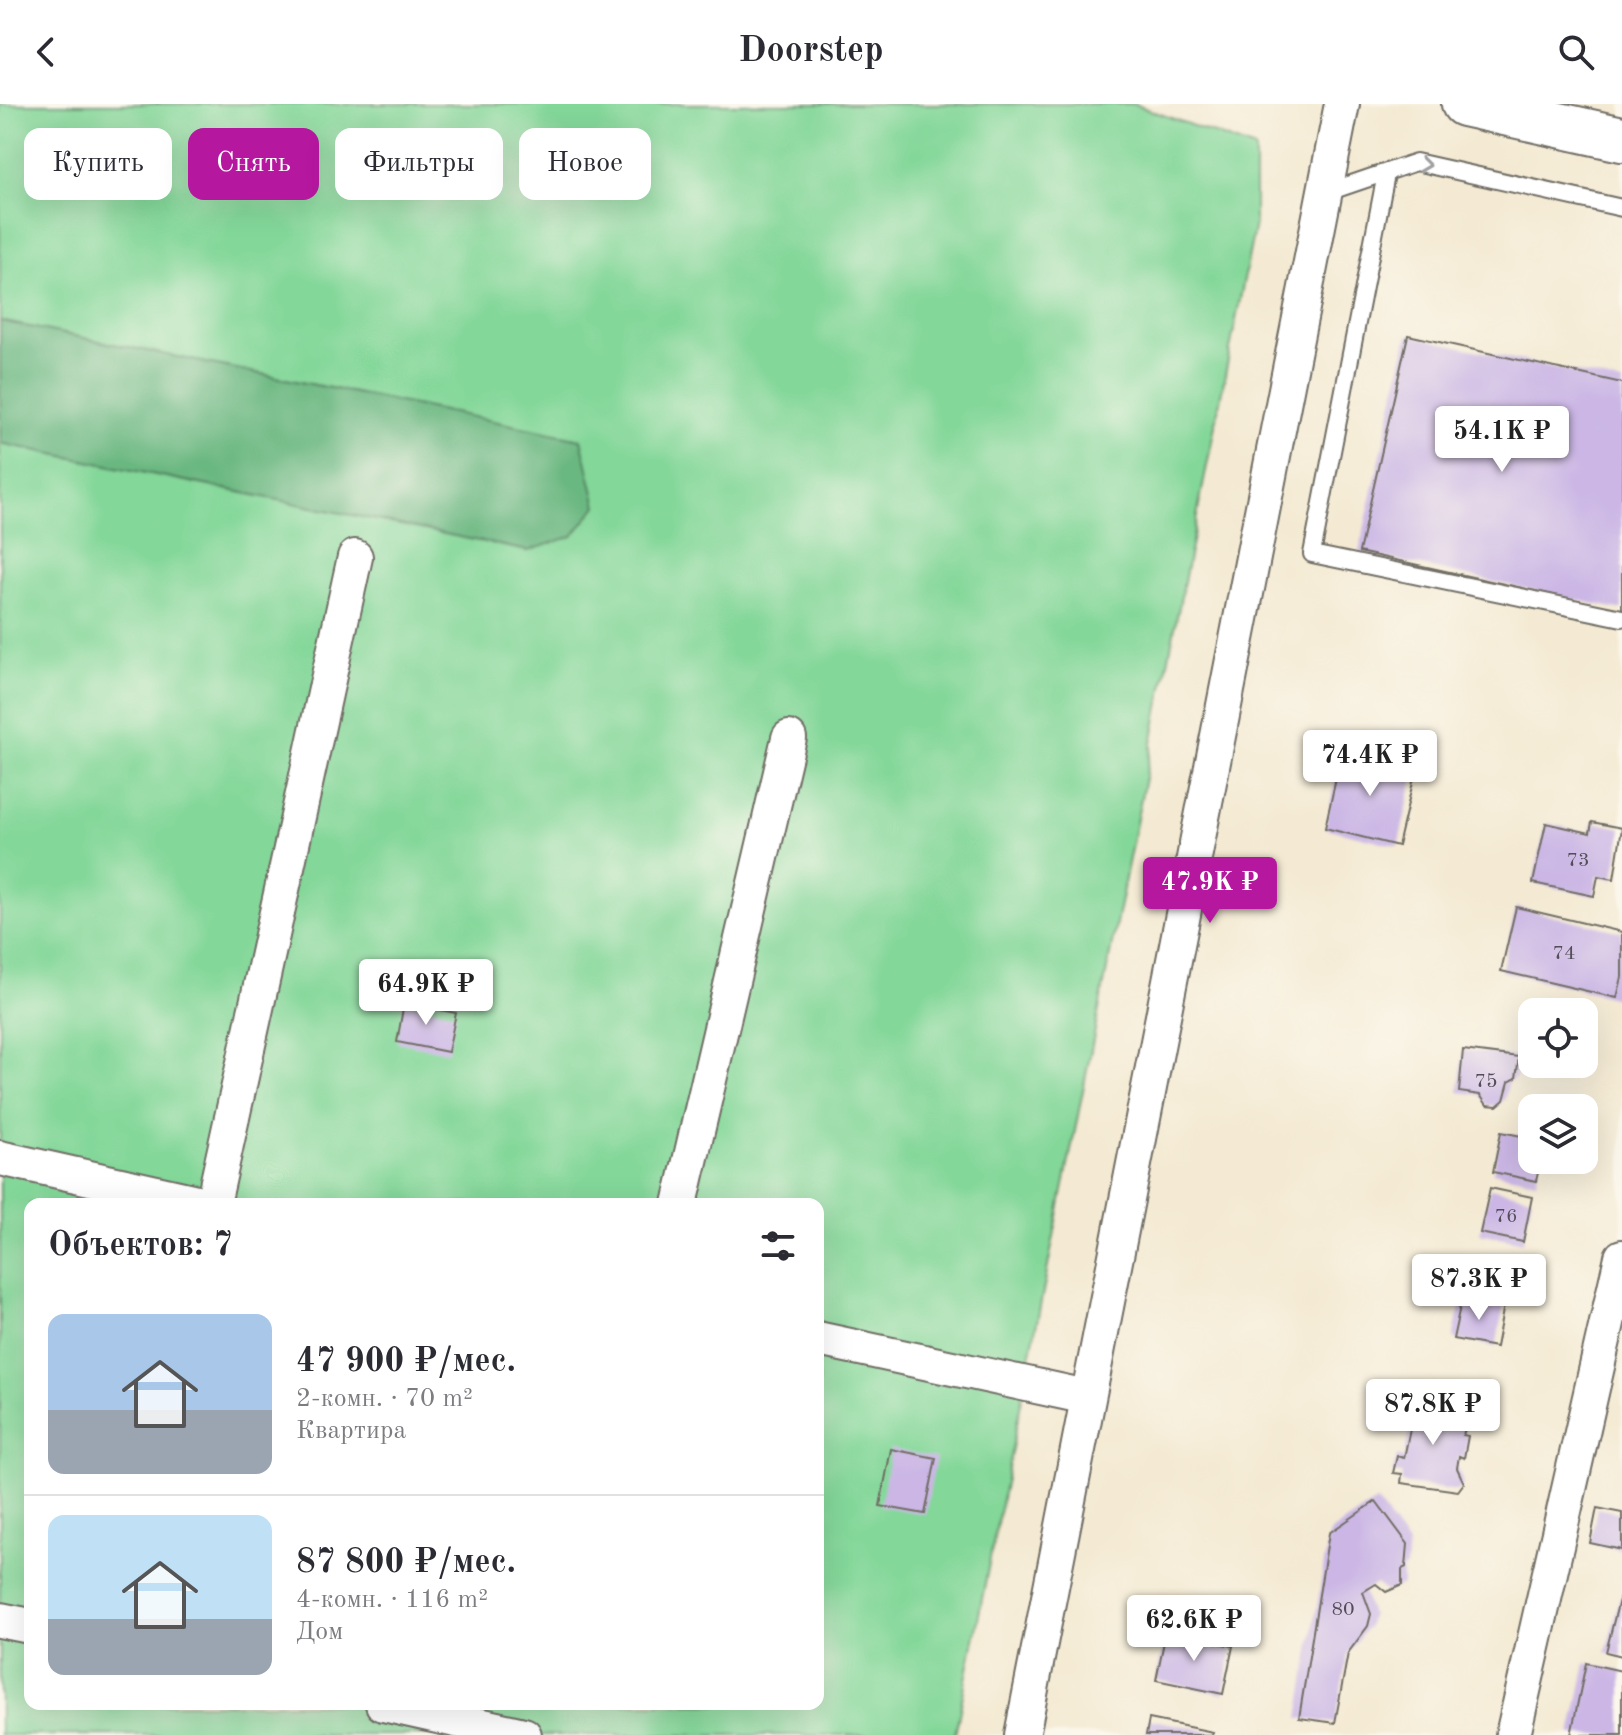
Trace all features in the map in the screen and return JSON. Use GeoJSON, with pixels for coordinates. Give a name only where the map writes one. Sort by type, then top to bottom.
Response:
{"type":"FeatureCollection","features":[{"type":"Feature","properties":{"kind":"main road"},"geometry":{"type":"LineString","coordinates":[[1464,104],[1622,139]]}},
{"type":"Feature","properties":{"kind":"street"},"geometry":{"type":"LineString","coordinates":[[1022,1735],[1342,104]]}},
{"type":"Feature","properties":{"kind":"street"},"geometry":{"type":"LineString","coordinates":[[214,1198],[355,557]]}},
{"type":"Feature","properties":{"kind":"street"},"geometry":{"type":"LineString","coordinates":[[681,1198],[789,738]]}},
{"type":"Feature","properties":{"kind":"street"},"geometry":{"type":"LineString","coordinates":[[0,1158],[179,1198]]}},
{"type":"Feature","properties":{"kind":"street"},"geometry":{"type":"LineString","coordinates":[[1513,1735],[1622,1257]]}},
{"type":"Feature","properties":{"kind":"street"},"geometry":{"type":"LineString","coordinates":[[824,1340],[1087,1397]]}},
{"type":"Feature","properties":{"kind":"street"},"geometry":{"type":"LineString","coordinates":[[0,1620],[24,1625]]}},
{"type":"Feature","properties":{"kind":"street"},"geometry":{"type":"LineString","coordinates":[[410,1710],[524,1735]]}},
{"type":"Feature","properties":{"kind":"lane"},"geometry":{"type":"LineString","coordinates":[[1325,193],[1416,162],[1622,208]]}},
{"type":"Feature","properties":{"kind":"lane"},"geometry":{"type":"LineString","coordinates":[[1386,174],[1312,554],[1622,618]]}},
{"type":"Feature","properties":{"kind":"green space"},"geometry":{"type":"Polygon","coordinates":[[[0,104],[1134,104],[1255,149],[1255,224],[955,1735],[0,1735],[0,443],[528,551],[581,439],[0,321],[0,104]]]}},
{"type":"Feature","properties":{"kind":"green space"},"geometry":{"type":"Polygon","coordinates":[[[0,321],[581,439],[597,506],[573,536],[528,551],[0,443],[0,321]]]}},
{"type":"Feature","properties":{"kind":"building"},"geometry":{"type":"Polygon","coordinates":[[[1408,335],[1622,383],[1622,610],[1359,552],[1408,335]]]}},
{"type":"Feature","properties":{"kind":"building"},"geometry":{"type":"Polygon","coordinates":[[[1342,751],[1416,769],[1398,846],[1325,828],[1342,751]]]}},
{"type":"Feature","properties":{"kind":"building"},"geometry":{"type":"Polygon","coordinates":[[[1592,822],[1622,828],[1614,879],[1598,876],[1594,896],[1533,883],[1546,823],[1590,833],[1592,822]]]}},
{"type":"Feature","properties":{"kind":"building"},"geometry":{"type":"Polygon","coordinates":[[[1516,907],[1622,932],[1622,977],[1617,998],[1501,971],[1516,907]]]}},
{"type":"Feature","properties":{"kind":"building"},"geometry":{"type":"Polygon","coordinates":[[[404,1003],[456,1013],[448,1052],[397,1042],[404,1003]]]}},
{"type":"Feature","properties":{"kind":"building"},"geometry":{"type":"Polygon","coordinates":[[[1463,1050],[1518,1057],[1516,1078],[1509,1082],[1504,1100],[1497,1106],[1487,1105],[1480,1095],[1459,1092],[1463,1050]]]}},
{"type":"Feature","properties":{"kind":"building"},"geometry":{"type":"Polygon","coordinates":[[[1501,1132],[1518,1135],[1518,1174],[1538,1174],[1536,1181],[1493,1172],[1501,1132]]]}},
{"type":"Feature","properties":{"kind":"building"},"geometry":{"type":"Polygon","coordinates":[[[1490,1188],[1532,1197],[1523,1242],[1480,1233],[1490,1188]]]}},
{"type":"Feature","properties":{"kind":"building"},"geometry":{"type":"Polygon","coordinates":[[[1462,1297],[1504,1305],[1496,1347],[1453,1339],[1462,1297]]]}},
{"type":"Feature","properties":{"kind":"building"},"geometry":{"type":"Polygon","coordinates":[[[1410,1399],[1470,1413],[1463,1435],[1468,1436],[1464,1458],[1459,1456],[1457,1468],[1464,1483],[1458,1491],[1401,1483],[1402,1474],[1393,1473],[1397,1456],[1404,1458],[1411,1424],[1405,1423],[1410,1399]]]}},
{"type":"Feature","properties":{"kind":"building"},"geometry":{"type":"Polygon","coordinates":[[[891,1449],[936,1458],[925,1514],[880,1506],[891,1449]]]}},
{"type":"Feature","properties":{"kind":"building"},"geometry":{"type":"Polygon","coordinates":[[[1376,1501],[1408,1544],[1402,1585],[1386,1592],[1376,1584],[1363,1592],[1371,1614],[1368,1626],[1348,1653],[1335,1723],[1299,1718],[1329,1533],[1376,1501]]]}},
{"type":"Feature","properties":{"kind":"building"},"geometry":{"type":"Polygon","coordinates":[[[1597,1508],[1622,1513],[1622,1550],[1590,1543],[1597,1508]]]}},
{"type":"Feature","properties":{"kind":"building"},"geometry":{"type":"Polygon","coordinates":[[[1622,1596],[1622,1656],[1606,1652],[1622,1596]]]}},
{"type":"Feature","properties":{"kind":"building"},"geometry":{"type":"Polygon","coordinates":[[[1166,1632],[1233,1646],[1223,1694],[1156,1680],[1166,1632]]]}},
{"type":"Feature","properties":{"kind":"building"},"geometry":{"type":"Polygon","coordinates":[[[1586,1663],[1622,1671],[1622,1735],[1571,1735],[1586,1663]]]}},
{"type":"Feature","properties":{"kind":"building"},"geometry":{"type":"Polygon","coordinates":[[[1149,1719],[1213,1732],[1212,1735],[1146,1735],[1149,1719]]]}}]}
